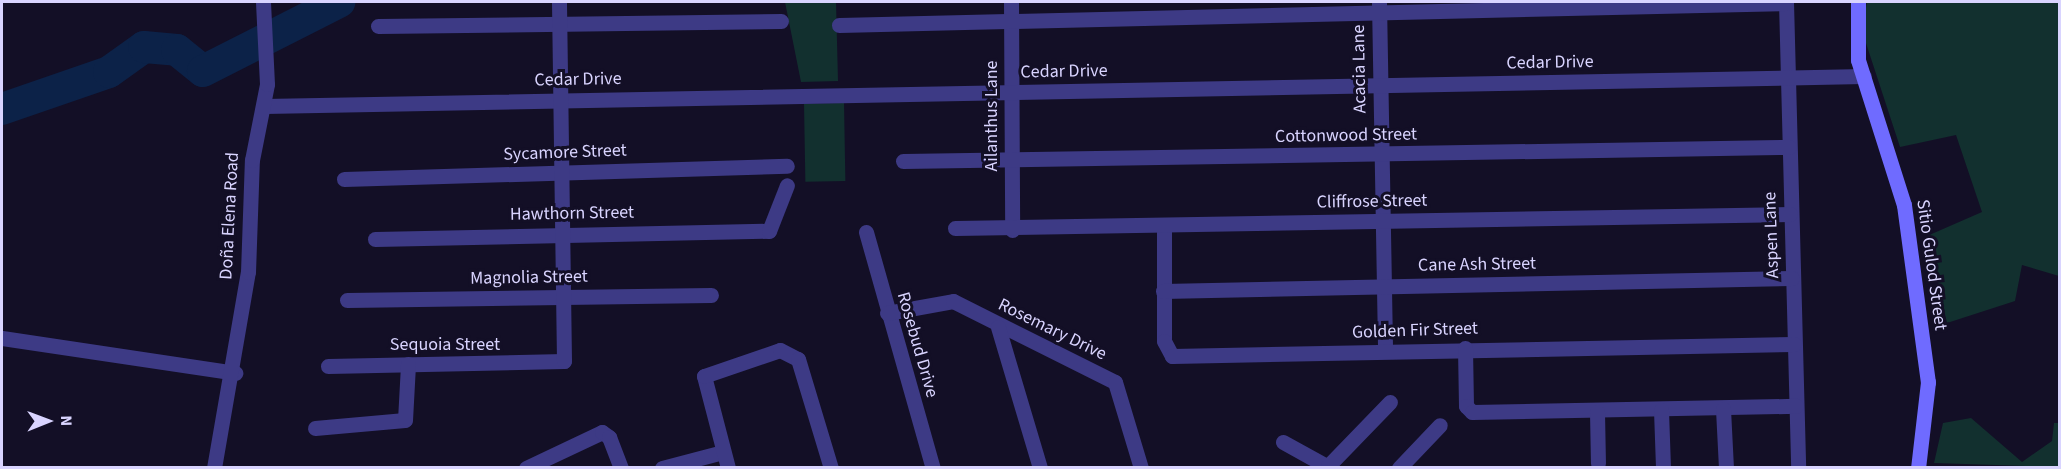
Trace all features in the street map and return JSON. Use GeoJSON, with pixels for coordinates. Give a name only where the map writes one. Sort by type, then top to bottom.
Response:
{"type":"FeatureCollection","features":[{"type":"Feature","properties":{"kind":"main road","name":"Sitio Gulod Street"},"geometry":{"type":"LineString","coordinates":[[1858,2],[1854,28],[1864,76],[1907,229],[1928,382],[1918,468]]}},
{"type":"Feature","properties":{"kind":"street"},"geometry":{"type":"LineString","coordinates":[[559,2],[564,297]]}},
{"type":"Feature","properties":{"kind":"street","name":"Ailanthus Lane"},"geometry":{"type":"LineString","coordinates":[[1011,2],[1012,230]]}},
{"type":"Feature","properties":{"kind":"street"},"geometry":{"type":"LineString","coordinates":[[839,25],[1379,8],[1786,2]]}},
{"type":"Feature","properties":{"kind":"street","name":"Aspen Lane"},"geometry":{"type":"LineString","coordinates":[[1786,2],[1798,468]]}},
{"type":"Feature","properties":{"kind":"street","name":"Doña Elena Road"},"geometry":{"type":"LineString","coordinates":[[214,468],[235,373],[251,243],[252,160],[264,106],[267,60],[263,7]]}},
{"type":"Feature","properties":{"kind":"street","name":"Acacia Lane"},"geometry":{"type":"LineString","coordinates":[[1379,8],[1385,351]]}},
{"type":"Feature","properties":{"kind":"street"},"geometry":{"type":"LineString","coordinates":[[378,26],[780,21]]}},
{"type":"Feature","properties":{"kind":"street","name":"Cedar Drive"},"geometry":{"type":"LineString","coordinates":[[264,106],[1864,76]]}},
{"type":"Feature","properties":{"kind":"street","name":"Cottonwood Street"},"geometry":{"type":"LineString","coordinates":[[903,161],[1011,162],[1789,147]]}},
{"type":"Feature","properties":{"kind":"street","name":"Sycamore Street"},"geometry":{"type":"LineString","coordinates":[[344,179],[787,166]]}},
{"type":"Feature","properties":{"kind":"street","name":"Hawthorn Street"},"geometry":{"type":"LineString","coordinates":[[375,238],[562,232],[769,231],[787,185]]}},
{"type":"Feature","properties":{"kind":"street","name":"Cliffrose Street"},"geometry":{"type":"LineString","coordinates":[[955,228],[1012,230],[1164,225],[1790,214]]}},
{"type":"Feature","properties":{"kind":"street","name":"Golden Fir Street"},"geometry":{"type":"LineString","coordinates":[[1164,225],[1164,341],[1172,356],[1465,348],[1794,344]]}},
{"type":"Feature","properties":{"kind":"street","name":"Rosebud Drive"},"geometry":{"type":"LineString","coordinates":[[866,232],[887,313],[933,468]]}},
{"type":"Feature","properties":{"kind":"street","name":"Cane Ash Street"},"geometry":{"type":"LineString","coordinates":[[1163,291],[1792,278]]}},
{"type":"Feature","properties":{"kind":"street","name":"Magnolia Street"},"geometry":{"type":"LineString","coordinates":[[347,300],[711,295]]}},
{"type":"Feature","properties":{"kind":"street","name":"Sequoia Street"},"geometry":{"type":"LineString","coordinates":[[328,366],[562,364],[564,297]]}},
{"type":"Feature","properties":{"kind":"street","name":"Rosemary Drive"},"geometry":{"type":"LineString","coordinates":[[887,313],[942,300],[1115,382],[1141,468]]}},
{"type":"Feature","properties":{"kind":"street"},"geometry":{"type":"LineString","coordinates":[[998,327],[1040,468]]}},
{"type":"Feature","properties":{"kind":"street"},"geometry":{"type":"LineString","coordinates":[[2,338],[235,373]]}},
{"type":"Feature","properties":{"kind":"street"},"geometry":{"type":"LineString","coordinates":[[1465,348],[1466,406],[1472,412],[1597,412],[1796,406]]}},
{"type":"Feature","properties":{"kind":"street"},"geometry":{"type":"LineString","coordinates":[[728,468],[704,383],[708,373],[790,351],[798,359],[831,468]]}},
{"type":"Feature","properties":{"kind":"street"},"geometry":{"type":"LineString","coordinates":[[315,428],[405,420],[408,364]]}},
{"type":"Feature","properties":{"kind":"street"},"geometry":{"type":"LineString","coordinates":[[1283,442],[1329,467],[1390,402]]}},
{"type":"Feature","properties":{"kind":"street"},"geometry":{"type":"LineString","coordinates":[[1723,409],[1726,468]]}},
{"type":"Feature","properties":{"kind":"street"},"geometry":{"type":"LineString","coordinates":[[1661,410],[1663,468]]}},
{"type":"Feature","properties":{"kind":"street"},"geometry":{"type":"LineString","coordinates":[[1597,412],[1598,463]]}},
{"type":"Feature","properties":{"kind":"street"},"geometry":{"type":"LineString","coordinates":[[1399,468],[1440,425]]}},
{"type":"Feature","properties":{"kind":"street"},"geometry":{"type":"LineString","coordinates":[[526,468],[602,432],[609,437],[621,468]]}},
{"type":"Feature","properties":{"kind":"street"},"geometry":{"type":"LineString","coordinates":[[662,468],[723,452]]}},
{"type":"Feature","properties":{"kind":"green space"},"geometry":{"type":"Polygon","coordinates":[[[785,2],[836,2],[838,81],[801,82],[785,2]]]}},
{"type":"Feature","properties":{"kind":"green space"},"geometry":{"type":"Polygon","coordinates":[[[1867,2],[2059,2],[2059,276],[2022,265],[2015,301],[1947,323],[1927,236],[1982,212],[1956,135],[1900,147],[1862,31],[1867,2]]]}},
{"type":"Feature","properties":{"kind":"green space"},"geometry":{"type":"Polygon","coordinates":[[[844,103],[845,181],[805,182],[804,104],[844,103]]]}},
{"type":"Feature","properties":{"kind":"green space"},"geometry":{"type":"Polygon","coordinates":[[[1971,418],[2022,462],[2052,441],[2054,423],[2059,423],[2059,467],[1934,463],[1943,423],[1971,418]]]}},
{"type":"Feature","properties":{"kind":"waterway"},"geometry":{"type":"LineString","coordinates":[[2,109],[109,72],[144,47],[177,50],[203,71],[339,2]]}}]}
